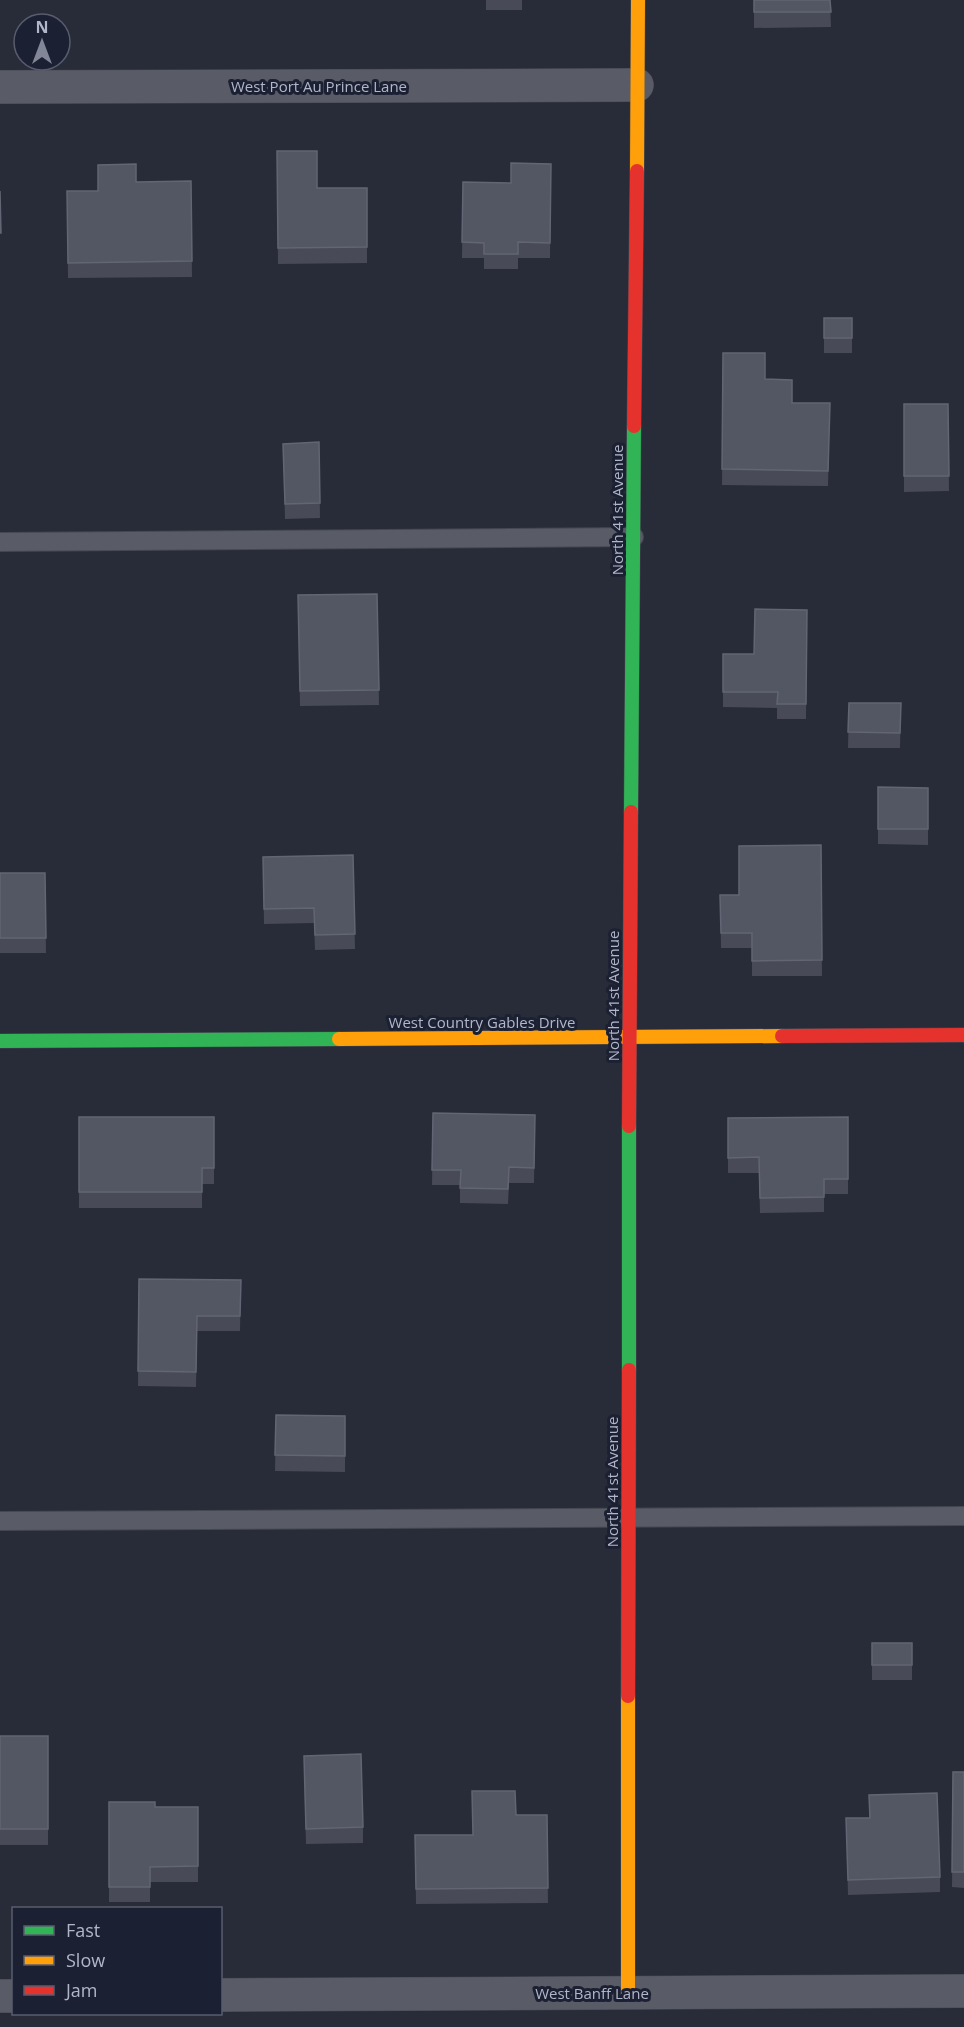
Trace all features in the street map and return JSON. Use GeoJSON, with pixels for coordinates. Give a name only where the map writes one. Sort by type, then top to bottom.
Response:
{"type":"FeatureCollection","features":[{"type":"Feature","properties":{"kind":"street","name":"North 41st Avenue"},"geometry":{"type":"LineString","coordinates":[[628,1993],[629,1038],[638,0]]}},
{"type":"Feature","properties":{"kind":"street","name":"West Port Au Prince Lane"},"geometry":{"type":"LineString","coordinates":[[0,87],[637,85]]}},
{"type":"Feature","properties":{"kind":"street","name":"West Country Gables Drive"},"geometry":{"type":"LineString","coordinates":[[0,1041],[964,1035]]}},
{"type":"Feature","properties":{"kind":"street","name":"West Banff Lane"},"geometry":{"type":"LineString","coordinates":[[222,1995],[964,1991]]}},
{"type":"Feature","properties":{"kind":"lane"},"geometry":{"type":"LineString","coordinates":[[0,542],[634,537]]}},
{"type":"Feature","properties":{"kind":"lane"},"geometry":{"type":"LineString","coordinates":[[0,1521],[964,1516]]}},
{"type":"Feature","properties":{"kind":"building"},"geometry":{"type":"Polygon","coordinates":[[[754,0],[830,0],[831,12],[754,12],[754,0]]]}},
{"type":"Feature","properties":{"kind":"building"},"geometry":{"type":"Polygon","coordinates":[[[277,151],[317,151],[317,188],[367,188],[367,247],[278,248],[277,151]]]}},
{"type":"Feature","properties":{"kind":"building"},"geometry":{"type":"Polygon","coordinates":[[[511,163],[551,164],[550,243],[518,242],[518,254],[484,254],[484,243],[462,242],[463,182],[511,183],[511,163]]]}},
{"type":"Feature","properties":{"kind":"building"},"geometry":{"type":"Polygon","coordinates":[[[136,164],[136,182],[191,181],[192,261],[68,263],[67,191],[98,191],[98,165],[136,164]]]}},
{"type":"Feature","properties":{"kind":"building"},"geometry":{"type":"Polygon","coordinates":[[[824,318],[852,318],[852,338],[824,338],[824,318]]]}},
{"type":"Feature","properties":{"kind":"building"},"geometry":{"type":"Polygon","coordinates":[[[723,353],[765,353],[765,379],[792,380],[792,403],[830,403],[828,471],[722,469],[723,353]]]}},
{"type":"Feature","properties":{"kind":"building"},"geometry":{"type":"Polygon","coordinates":[[[904,404],[948,404],[949,476],[904,476],[904,404]]]}},
{"type":"Feature","properties":{"kind":"building"},"geometry":{"type":"Polygon","coordinates":[[[319,442],[320,503],[285,504],[283,444],[319,442]]]}},
{"type":"Feature","properties":{"kind":"building"},"geometry":{"type":"Polygon","coordinates":[[[377,594],[379,690],[300,691],[298,595],[377,594]]]}},
{"type":"Feature","properties":{"kind":"building"},"geometry":{"type":"Polygon","coordinates":[[[755,609],[807,610],[806,704],[777,704],[778,692],[723,692],[723,654],[754,654],[755,609]]]}},
{"type":"Feature","properties":{"kind":"building"},"geometry":{"type":"Polygon","coordinates":[[[849,703],[901,703],[900,733],[848,732],[849,703]]]}},
{"type":"Feature","properties":{"kind":"building"},"geometry":{"type":"Polygon","coordinates":[[[878,787],[928,788],[928,829],[878,829],[878,787]]]}},
{"type":"Feature","properties":{"kind":"building"},"geometry":{"type":"Polygon","coordinates":[[[821,845],[822,960],[752,961],[752,933],[721,933],[720,895],[739,895],[739,846],[821,845]]]}},
{"type":"Feature","properties":{"kind":"building"},"geometry":{"type":"Polygon","coordinates":[[[353,855],[355,934],[315,935],[314,908],[264,909],[263,857],[353,855]]]}},
{"type":"Feature","properties":{"kind":"building"},"geometry":{"type":"Polygon","coordinates":[[[0,873],[45,873],[46,938],[0,938],[0,873]]]}},
{"type":"Feature","properties":{"kind":"building"},"geometry":{"type":"Polygon","coordinates":[[[433,1113],[535,1115],[534,1168],[509,1167],[508,1189],[460,1188],[461,1170],[432,1170],[433,1113]]]}},
{"type":"Feature","properties":{"kind":"building"},"geometry":{"type":"Polygon","coordinates":[[[79,1117],[214,1117],[214,1168],[202,1168],[202,1192],[79,1192],[79,1117]]]}},
{"type":"Feature","properties":{"kind":"building"},"geometry":{"type":"Polygon","coordinates":[[[848,1117],[848,1179],[824,1179],[824,1197],[760,1198],[759,1157],[728,1158],[728,1118],[848,1117]]]}},
{"type":"Feature","properties":{"kind":"building"},"geometry":{"type":"Polygon","coordinates":[[[139,1279],[241,1280],[240,1316],[197,1316],[196,1372],[138,1371],[139,1279]]]}},
{"type":"Feature","properties":{"kind":"building"},"geometry":{"type":"Polygon","coordinates":[[[276,1415],[345,1416],[345,1456],[275,1455],[276,1415]]]}},
{"type":"Feature","properties":{"kind":"building"},"geometry":{"type":"Polygon","coordinates":[[[872,1643],[912,1643],[912,1665],[872,1665],[872,1643]]]}},
{"type":"Feature","properties":{"kind":"building"},"geometry":{"type":"Polygon","coordinates":[[[0,1736],[48,1736],[48,1829],[0,1829],[0,1736]]]}},
{"type":"Feature","properties":{"kind":"building"},"geometry":{"type":"Polygon","coordinates":[[[361,1754],[363,1827],[306,1829],[304,1756],[361,1754]]]}},
{"type":"Feature","properties":{"kind":"building"},"geometry":{"type":"Polygon","coordinates":[[[953,1772],[964,1772],[964,1872],[952,1872],[953,1772]]]}},
{"type":"Feature","properties":{"kind":"building"},"geometry":{"type":"Polygon","coordinates":[[[472,1791],[515,1791],[516,1815],[547,1815],[548,1888],[416,1889],[415,1835],[473,1835],[472,1791]]]}},
{"type":"Feature","properties":{"kind":"building"},"geometry":{"type":"Polygon","coordinates":[[[937,1793],[940,1877],[848,1880],[846,1818],[870,1818],[869,1795],[937,1793]]]}},
{"type":"Feature","properties":{"kind":"building"},"geometry":{"type":"Polygon","coordinates":[[[109,1802],[155,1802],[155,1807],[198,1807],[198,1866],[150,1867],[150,1887],[109,1887],[109,1802]]]}},
{"type":"Feature","properties":{"kind":"traffic: fast"},"geometry":{"type":"LineString","coordinates":[[631,812],[634,426]]}},
{"type":"Feature","properties":{"kind":"traffic: fast"},"geometry":{"type":"LineString","coordinates":[[0,1041],[339,1039]]}},
{"type":"Feature","properties":{"kind":"traffic: fast"},"geometry":{"type":"LineString","coordinates":[[629,1126],[629,1370]]}},
{"type":"Feature","properties":{"kind":"traffic: slow"},"geometry":{"type":"LineString","coordinates":[[637,171],[638,0]]}},
{"type":"Feature","properties":{"kind":"traffic: slow"},"geometry":{"type":"LineString","coordinates":[[339,1039],[782,1036]]}},
{"type":"Feature","properties":{"kind":"traffic: slow"},"geometry":{"type":"LineString","coordinates":[[628,1696],[628,1993]]}},
{"type":"Feature","properties":{"kind":"traffic: jam"},"geometry":{"type":"LineString","coordinates":[[634,426],[637,171]]}},
{"type":"Feature","properties":{"kind":"traffic: jam"},"geometry":{"type":"LineString","coordinates":[[629,1126],[631,812]]}},
{"type":"Feature","properties":{"kind":"traffic: jam"},"geometry":{"type":"LineString","coordinates":[[782,1036],[964,1035]]}},
{"type":"Feature","properties":{"kind":"traffic: jam"},"geometry":{"type":"LineString","coordinates":[[628,1696],[629,1370]]}}]}
